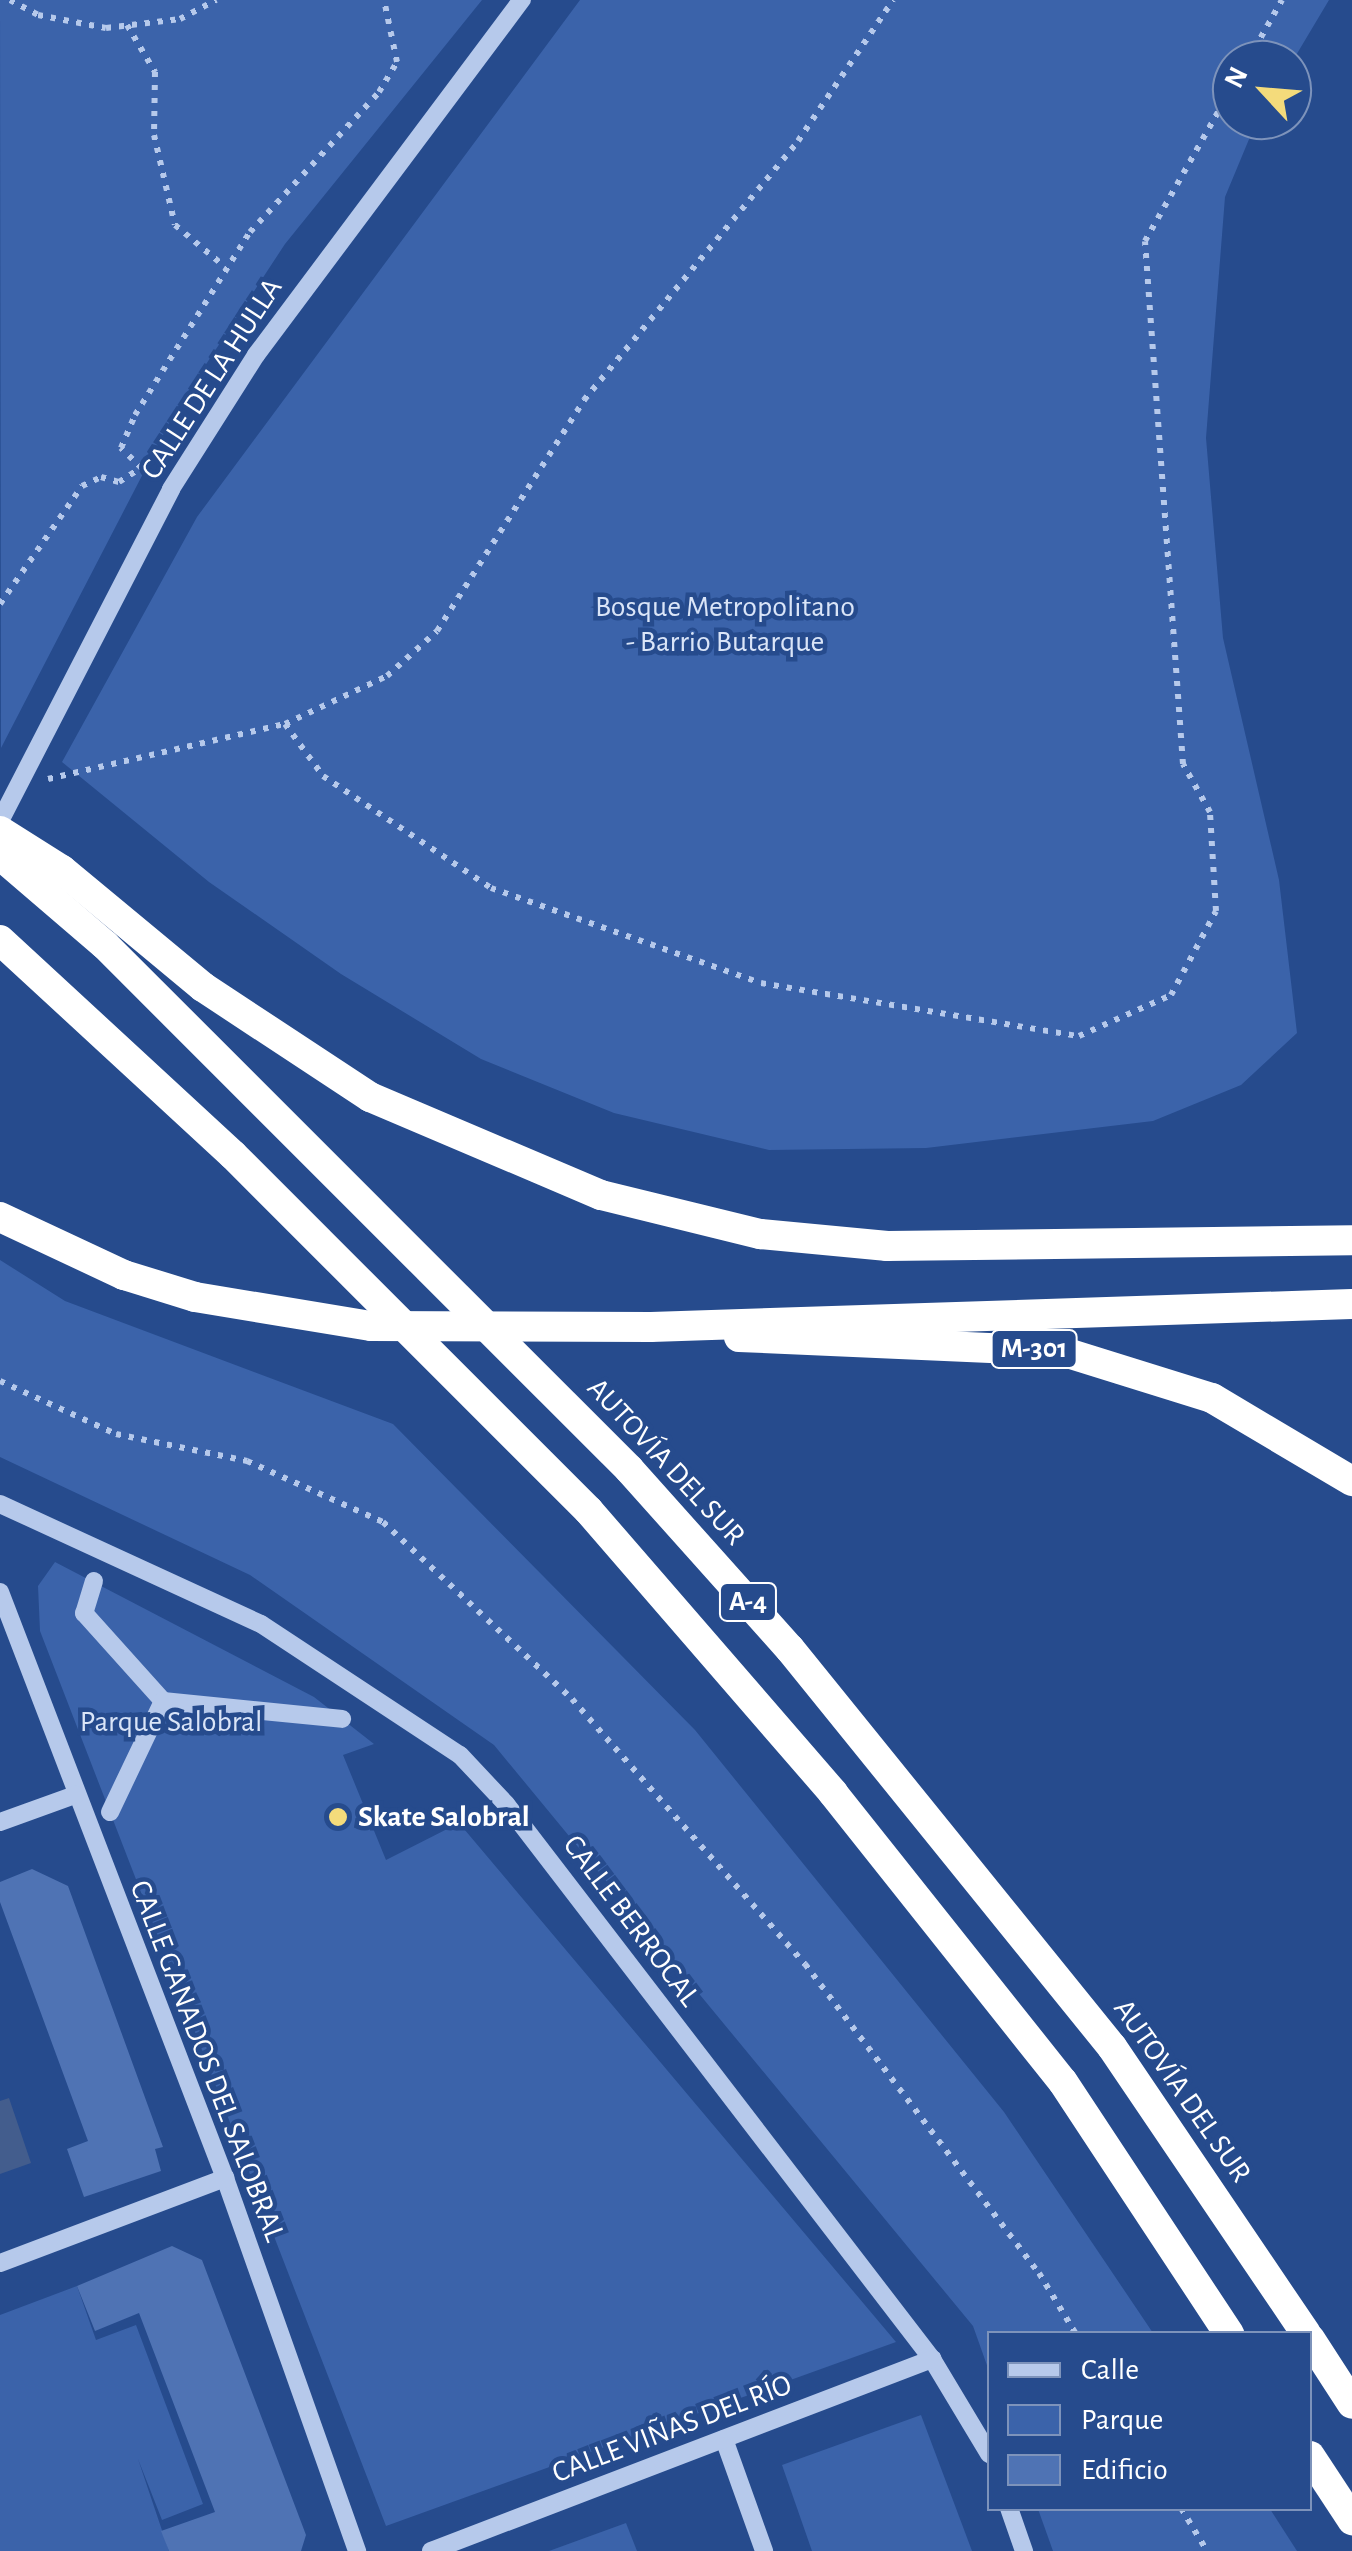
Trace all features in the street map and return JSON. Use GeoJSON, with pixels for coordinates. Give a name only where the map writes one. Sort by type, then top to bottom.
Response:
{"type":"FeatureCollection","features":[{"type":"Feature","properties":{"kind":"highway","name":"A-4"},"geometry":{"type":"LineString","coordinates":[[0,831],[119,937]]}},
{"type":"Feature","properties":{"kind":"highway","name":"AUTOVÍA DEL SUR"},"geometry":{"type":"LineString","coordinates":[[0,854],[119,937],[629,1468],[790,1650],[1112,2047],[1305,2331]]}},
{"type":"Feature","properties":{"kind":"highway"},"geometry":{"type":"LineString","coordinates":[[119,937],[370,1097],[526,1168],[676,1216],[760,1234],[887,1246],[1352,1240]]}},
{"type":"Feature","properties":{"kind":"highway","name":"A-4"},"geometry":{"type":"LineString","coordinates":[[0,940],[77,1005],[640,1570],[833,1793],[1063,2082],[1227,2331]]}},
{"type":"Feature","properties":{"kind":"highway"},"geometry":{"type":"LineString","coordinates":[[0,1216],[124,1274],[195,1296],[370,1326],[687,1327],[1352,1304]]}},
{"type":"Feature","properties":{"kind":"highway","name":"M-301"},"geometry":{"type":"LineString","coordinates":[[687,1327],[776,1344],[1060,1351],[1212,1398],[1352,1480]]}},
{"type":"Feature","properties":{"kind":"highway","name":"AUTOVÍA DEL SUR"},"geometry":{"type":"LineString","coordinates":[[1312,2342],[1352,2404]]}},
{"type":"Feature","properties":{"kind":"highway"},"geometry":{"type":"LineString","coordinates":[[1312,2459],[1352,2520]]}},
{"type":"Feature","properties":{"kind":"street","name":"CALLE DE LA HULLA"},"geometry":{"type":"LineString","coordinates":[[0,821],[171,490],[359,209],[522,0]]}},
{"type":"Feature","properties":{"kind":"street","name":"CALLE BERROCAL"},"geometry":{"type":"LineString","coordinates":[[0,1504],[260,1624],[460,1755],[506,1804],[932,2359],[987,2449]]}},
{"type":"Feature","properties":{"kind":"street"},"geometry":{"type":"LineString","coordinates":[[94,1582],[84,1613],[164,1700],[342,1718]]}},
{"type":"Feature","properties":{"kind":"street","name":"CALLE GANADOS DEL SALOBRAL"},"geometry":{"type":"LineString","coordinates":[[0,1592],[75,1795],[226,2178],[357,2551]]}},
{"type":"Feature","properties":{"kind":"street"},"geometry":{"type":"LineString","coordinates":[[110,1812],[164,1700]]}},
{"type":"Feature","properties":{"kind":"street"},"geometry":{"type":"LineString","coordinates":[[0,1822],[75,1795]]}},
{"type":"Feature","properties":{"kind":"street"},"geometry":{"type":"LineString","coordinates":[[0,2263],[226,2178]]}},
{"type":"Feature","properties":{"kind":"street","name":"CALLE VIÑAS DEL RÍO"},"geometry":{"type":"LineString","coordinates":[[431,2551],[932,2359]]}},
{"type":"Feature","properties":{"kind":"street"},"geometry":{"type":"LineString","coordinates":[[724,2439],[764,2551]]}},
{"type":"Feature","properties":{"kind":"street"},"geometry":{"type":"LineString","coordinates":[[1010,2511],[1024,2551]]}},
{"type":"Feature","properties":{"kind":"path"},"geometry":{"type":"LineString","coordinates":[[10,0],[38,15],[127,25],[180,19],[216,0]]}},
{"type":"Feature","properties":{"kind":"path"},"geometry":{"type":"LineString","coordinates":[[171,490],[139,468],[122,448],[135,415],[225,266],[397,62],[384,0]]}},
{"type":"Feature","properties":{"kind":"path"},"geometry":{"type":"LineString","coordinates":[[18,786],[285,724],[387,676],[437,630],[584,400],[798,140],[893,0]]}},
{"type":"Feature","properties":{"kind":"path"},"geometry":{"type":"LineString","coordinates":[[1259,40],[1282,0]]}},
{"type":"Feature","properties":{"kind":"path"},"geometry":{"type":"LineString","coordinates":[[127,25],[154,72],[154,135],[175,226],[225,266]]}},
{"type":"Feature","properties":{"kind":"path"},"geometry":{"type":"LineString","coordinates":[[285,724],[323,776],[491,888],[762,983],[1079,1036],[1171,995],[1216,910],[1210,812],[1183,764],[1145,240],[1212,123]]}},
{"type":"Feature","properties":{"kind":"path"},"geometry":{"type":"LineString","coordinates":[[0,604],[82,486],[101,478],[119,482],[139,468]]}},
{"type":"Feature","properties":{"kind":"path"},"geometry":{"type":"LineString","coordinates":[[0,1381],[116,1434],[247,1462],[382,1522],[572,1698],[805,1964],[1039,2273],[1074,2331]]}},
{"type":"Feature","properties":{"kind":"path"},"geometry":{"type":"LineString","coordinates":[[1184,2511],[1207,2551]]}},
{"type":"Feature","properties":{"kind":"green space"},"geometry":{"type":"Polygon","coordinates":[[[0,0],[482,0],[285,244],[176,410],[1,748],[0,0]]]}},
{"type":"Feature","properties":{"kind":"green space","name":"Bosque Metropolitano - Barrio Butarque"},"geometry":{"type":"Polygon","coordinates":[[[580,0],[1329,0],[1305,40],[1212,40],[1212,140],[1249,140],[1225,197],[1206,438],[1223,638],[1279,880],[1297,1033],[1241,1085],[1153,1121],[926,1148],[769,1150],[614,1113],[481,1059],[341,974],[209,882],[62,762],[197,517],[580,0]]]}},
{"type":"Feature","properties":{"kind":"green space"},"geometry":{"type":"Polygon","coordinates":[[[0,1260],[65,1301],[393,1424],[695,1730],[1004,2112],[1152,2331],[987,2331],[987,2365],[973,2326],[494,1745],[250,1575],[0,1457],[0,1260]]]}},
{"type":"Feature","properties":{"kind":"green space","name":"Parque Salobral"},"geometry":{"type":"Polygon","coordinates":[[[55,1562],[314,1697],[374,1744],[343,1755],[386,1860],[459,1823],[896,2342],[386,2526],[40,1631],[38,1586],[55,1562]]]}},
{"type":"Feature","properties":{"kind":"green space"},"geometry":{"type":"Polygon","coordinates":[[[77,2286],[96,2340],[136,2325],[203,2504],[162,2520],[138,2459],[169,2551],[0,2551],[0,2315],[77,2286]]]}},
{"type":"Feature","properties":{"kind":"green space"},"geometry":{"type":"Polygon","coordinates":[[[921,2415],[972,2551],[812,2551],[782,2465],[921,2415]]]}},
{"type":"Feature","properties":{"kind":"green space"},"geometry":{"type":"Polygon","coordinates":[[[1039,2511],[1271,2511],[1297,2551],[1053,2551],[1039,2511]]]}},
{"type":"Feature","properties":{"kind":"green space"},"geometry":{"type":"Polygon","coordinates":[[[626,2523],[637,2551],[549,2551],[626,2523]]]}},
{"type":"Feature","properties":{"kind":"shaded area"},"geometry":{"type":"Polygon","coordinates":[[[9,2098],[31,2163],[0,2174],[0,2101],[9,2098]]]}},
{"type":"Feature","properties":{"kind":"building"},"geometry":{"type":"Polygon","coordinates":[[[32,1869],[68,1886],[163,2147],[155,2149],[161,2171],[84,2197],[67,2149],[88,2141],[0,1902],[0,1882],[32,1869]]]}},
{"type":"Feature","properties":{"kind":"building"},"geometry":{"type":"Polygon","coordinates":[[[172,2246],[202,2260],[306,2535],[301,2551],[169,2551],[161,2531],[215,2512],[139,2313],[95,2331],[77,2286],[172,2246]]]}},
{"type":"Feature","properties":{"kind":"place","name":"Skate Salobral"},"geometry":{"type":"Point","coordinates":[338,1817]}}]}
